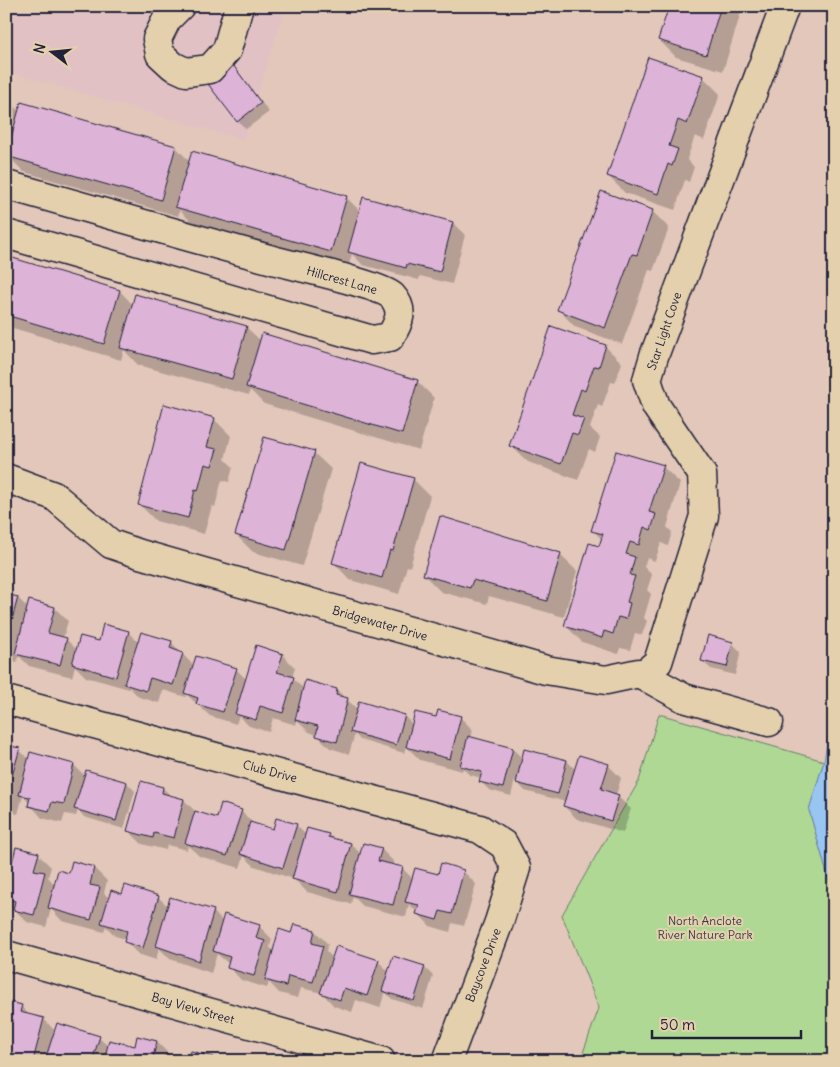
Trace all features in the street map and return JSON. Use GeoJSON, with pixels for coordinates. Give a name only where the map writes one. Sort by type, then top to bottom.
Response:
{"type":"FeatureCollection","features":[{"type":"Feature","properties":{"kind":"street"},"geometry":{"type":"LineString","coordinates":[[180,6],[167,19],[157,39],[160,54],[173,66],[186,72],[210,69],[227,50],[239,6]]}},
{"type":"Feature","properties":{"kind":"street","name":"Star Light Cove"},"geometry":{"type":"LineString","coordinates":[[643,675],[658,662],[704,516],[702,474],[656,406],[647,380],[654,356],[785,6]]}},
{"type":"Feature","properties":{"kind":"street","name":"Hillcrest Lane"},"geometry":{"type":"LineString","coordinates":[[6,185],[375,288],[392,295],[400,308],[399,323],[390,337],[372,340],[6,234]]}},
{"type":"Feature","properties":{"kind":"street","name":"Bridgewater Drive"},"geometry":{"type":"LineString","coordinates":[[6,478],[54,496],[111,544],[140,554],[546,670],[606,680],[639,673],[643,675]]}},
{"type":"Feature","properties":{"kind":"street"},"geometry":{"type":"LineString","coordinates":[[643,675],[684,698],[769,722]]}},
{"type":"Feature","properties":{"kind":"street","name":"Club Drive"},"geometry":{"type":"LineString","coordinates":[[6,700],[480,829],[504,845],[516,868]]}},
{"type":"Feature","properties":{"kind":"street","name":"Baycove Drive"},"geometry":{"type":"LineString","coordinates":[[447,1061],[500,922],[516,868]]}},
{"type":"Feature","properties":{"kind":"street","name":"Bay View Street"},"geometry":{"type":"LineString","coordinates":[[6,955],[381,1061]]}},
{"type":"Feature","properties":{"kind":"shaded area"},"geometry":{"type":"Polygon","coordinates":[[[6,6],[286,6],[243,140],[6,71],[6,6]]]}},
{"type":"Feature","properties":{"kind":"green space","name":"North Anclote River Nature Park"},"geometry":{"type":"Polygon","coordinates":[[[659,714],[824,761],[809,810],[834,898],[834,1061],[580,1061],[599,1008],[562,915],[639,781],[659,714]]]}},
{"type":"Feature","properties":{"kind":"water"},"geometry":{"type":"Polygon","coordinates":[[[834,700],[834,898],[809,810],[824,761],[834,700]]]}},
{"type":"Feature","properties":{"kind":"building"},"geometry":{"type":"Polygon","coordinates":[[[669,6],[721,6],[706,55],[658,40],[669,6]]]}},
{"type":"Feature","properties":{"kind":"building"},"geometry":{"type":"Polygon","coordinates":[[[648,57],[704,76],[687,124],[678,120],[669,146],[678,149],[672,166],[668,164],[658,194],[607,176],[648,57]]]}},
{"type":"Feature","properties":{"kind":"building"},"geometry":{"type":"Polygon","coordinates":[[[233,65],[261,103],[237,122],[208,84],[233,65]]]}},
{"type":"Feature","properties":{"kind":"building"},"geometry":{"type":"Polygon","coordinates":[[[21,102],[176,146],[161,200],[6,156],[21,102]]]}},
{"type":"Feature","properties":{"kind":"building"},"geometry":{"type":"Polygon","coordinates":[[[192,151],[347,196],[331,252],[175,207],[192,151]]]}},
{"type":"Feature","properties":{"kind":"building"},"geometry":{"type":"Polygon","coordinates":[[[601,191],[653,210],[637,255],[632,254],[605,328],[557,310],[601,191]]]}},
{"type":"Feature","properties":{"kind":"building"},"geometry":{"type":"Polygon","coordinates":[[[363,197],[453,222],[440,272],[407,264],[406,268],[348,252],[363,197]]]}},
{"type":"Feature","properties":{"kind":"building"},"geometry":{"type":"Polygon","coordinates":[[[6,256],[120,290],[104,344],[6,315],[6,256]]]}},
{"type":"Feature","properties":{"kind":"building"},"geometry":{"type":"Polygon","coordinates":[[[135,294],[247,326],[232,379],[120,348],[135,294]]]}},
{"type":"Feature","properties":{"kind":"building"},"geometry":{"type":"Polygon","coordinates":[[[551,326],[606,345],[599,367],[594,366],[585,391],[581,389],[572,415],[584,419],[578,435],[572,433],[561,464],[509,446],[551,326]]]}},
{"type":"Feature","properties":{"kind":"building"},"geometry":{"type":"Polygon","coordinates":[[[262,333],[418,380],[402,434],[246,387],[262,333]]]}},
{"type":"Feature","properties":{"kind":"building"},"geometry":{"type":"Polygon","coordinates":[[[164,404],[215,418],[207,447],[217,449],[212,466],[205,464],[198,491],[195,490],[188,518],[138,505],[164,404]]]}},
{"type":"Feature","properties":{"kind":"building"},"geometry":{"type":"Polygon","coordinates":[[[264,437],[315,451],[286,550],[235,535],[264,437]]]}},
{"type":"Feature","properties":{"kind":"building"},"geometry":{"type":"Polygon","coordinates":[[[616,451],[664,465],[649,512],[656,514],[651,530],[644,527],[639,545],[630,542],[626,554],[635,557],[630,575],[635,576],[627,602],[630,603],[626,619],[618,617],[613,634],[604,631],[602,638],[564,626],[589,543],[599,546],[603,534],[591,531],[616,451]]]}},
{"type":"Feature","properties":{"kind":"building"},"geometry":{"type":"Polygon","coordinates":[[[361,463],[414,478],[393,551],[390,550],[382,578],[332,563],[361,463]]]}},
{"type":"Feature","properties":{"kind":"building"},"geometry":{"type":"Polygon","coordinates":[[[440,516],[561,553],[547,601],[473,580],[470,588],[423,575],[440,516]]]}},
{"type":"Feature","properties":{"kind":"building"},"geometry":{"type":"Polygon","coordinates":[[[6,594],[18,597],[6,642],[6,594]]]}},
{"type":"Feature","properties":{"kind":"building"},"geometry":{"type":"Polygon","coordinates":[[[29,600],[55,607],[48,633],[67,638],[60,665],[15,654],[29,600]]]}},
{"type":"Feature","properties":{"kind":"building"},"geometry":{"type":"Polygon","coordinates":[[[103,624],[129,631],[116,677],[72,664],[80,636],[99,641],[103,624]]]}},
{"type":"Feature","properties":{"kind":"building"},"geometry":{"type":"Polygon","coordinates":[[[141,632],[172,641],[170,648],[183,653],[173,685],[150,678],[146,691],[124,684],[141,632]]]}},
{"type":"Feature","properties":{"kind":"building"},"geometry":{"type":"Polygon","coordinates":[[[708,635],[733,642],[727,667],[701,661],[708,635]]]}},
{"type":"Feature","properties":{"kind":"building"},"geometry":{"type":"Polygon","coordinates":[[[256,645],[283,654],[277,672],[294,677],[283,713],[260,706],[256,720],[235,714],[256,645]]]}},
{"type":"Feature","properties":{"kind":"building"},"geometry":{"type":"Polygon","coordinates":[[[196,656],[237,668],[223,712],[196,704],[198,698],[184,693],[196,656]]]}},
{"type":"Feature","properties":{"kind":"building"},"geometry":{"type":"Polygon","coordinates":[[[305,680],[337,689],[336,695],[348,698],[337,742],[316,736],[318,726],[295,720],[305,680]]]}},
{"type":"Feature","properties":{"kind":"building"},"geometry":{"type":"Polygon","coordinates":[[[359,701],[405,715],[396,745],[350,732],[359,701]]]}},
{"type":"Feature","properties":{"kind":"building"},"geometry":{"type":"Polygon","coordinates":[[[438,710],[461,716],[450,759],[406,747],[415,712],[436,717],[438,710]]]}},
{"type":"Feature","properties":{"kind":"building"},"geometry":{"type":"Polygon","coordinates":[[[468,736],[513,748],[503,788],[479,782],[482,772],[460,766],[468,736]]]}},
{"type":"Feature","properties":{"kind":"building"},"geometry":{"type":"Polygon","coordinates":[[[6,745],[20,748],[6,797],[6,745]]]}},
{"type":"Feature","properties":{"kind":"building"},"geometry":{"type":"Polygon","coordinates":[[[524,749],[567,760],[558,794],[516,783],[524,749]]]}},
{"type":"Feature","properties":{"kind":"building"},"geometry":{"type":"Polygon","coordinates":[[[30,752],[74,764],[64,804],[52,802],[49,811],[28,806],[30,797],[19,795],[30,752]]]}},
{"type":"Feature","properties":{"kind":"building"},"geometry":{"type":"Polygon","coordinates":[[[579,755],[609,764],[601,789],[619,795],[611,821],[563,806],[579,755]]]}},
{"type":"Feature","properties":{"kind":"building"},"geometry":{"type":"Polygon","coordinates":[[[86,770],[127,782],[116,821],[74,809],[86,770]]]}},
{"type":"Feature","properties":{"kind":"building"},"geometry":{"type":"Polygon","coordinates":[[[141,781],[163,787],[162,793],[184,799],[174,838],[154,833],[153,838],[127,831],[141,781]]]}},
{"type":"Feature","properties":{"kind":"building"},"geometry":{"type":"Polygon","coordinates":[[[221,803],[242,810],[227,856],[185,843],[195,811],[217,818],[221,803]]]}},
{"type":"Feature","properties":{"kind":"building"},"geometry":{"type":"Polygon","coordinates":[[[276,818],[297,824],[283,868],[240,854],[250,822],[273,829],[276,818]]]}},
{"type":"Feature","properties":{"kind":"building"},"geometry":{"type":"Polygon","coordinates":[[[307,828],[329,834],[328,837],[351,843],[338,892],[292,879],[307,828]]]}},
{"type":"Feature","properties":{"kind":"building"},"geometry":{"type":"Polygon","coordinates":[[[363,843],[382,848],[378,861],[403,867],[393,905],[349,894],[363,843]]]}},
{"type":"Feature","properties":{"kind":"building"},"geometry":{"type":"Polygon","coordinates":[[[16,847],[39,853],[34,870],[45,872],[34,915],[13,910],[15,901],[6,898],[6,862],[12,863],[16,847]]]}},
{"type":"Feature","properties":{"kind":"building"},"geometry":{"type":"Polygon","coordinates":[[[72,861],[94,867],[90,885],[100,887],[91,920],[48,908],[58,870],[69,873],[72,861]]]}},
{"type":"Feature","properties":{"kind":"building"},"geometry":{"type":"Polygon","coordinates":[[[441,863],[464,870],[452,914],[440,911],[437,920],[416,914],[419,905],[405,902],[415,868],[438,874],[441,863]]]}},
{"type":"Feature","properties":{"kind":"building"},"geometry":{"type":"Polygon","coordinates":[[[125,885],[159,896],[143,948],[124,942],[127,931],[101,923],[111,890],[122,894],[125,885]]]}},
{"type":"Feature","properties":{"kind":"building"},"geometry":{"type":"Polygon","coordinates":[[[170,897],[214,910],[199,961],[156,946],[170,897]]]}},
{"type":"Feature","properties":{"kind":"building"},"geometry":{"type":"Polygon","coordinates":[[[224,914],[260,925],[256,938],[265,941],[254,976],[227,968],[230,957],[213,951],[224,914]]]}},
{"type":"Feature","properties":{"kind":"building"},"geometry":{"type":"Polygon","coordinates":[[[294,924],[315,930],[312,943],[323,946],[313,982],[288,976],[286,986],[265,980],[279,929],[291,933],[294,924]]]}},
{"type":"Feature","properties":{"kind":"building"},"geometry":{"type":"Polygon","coordinates":[[[336,946],[379,960],[367,996],[344,988],[340,1000],[320,993],[336,946]]]}},
{"type":"Feature","properties":{"kind":"building"},"geometry":{"type":"Polygon","coordinates":[[[393,956],[425,966],[414,1001],[382,991],[393,956]]]}},
{"type":"Feature","properties":{"kind":"building"},"geometry":{"type":"Polygon","coordinates":[[[6,1001],[22,1005],[20,1012],[44,1018],[33,1061],[16,1061],[6,1058],[6,1001]]]}},
{"type":"Feature","properties":{"kind":"building"},"geometry":{"type":"Polygon","coordinates":[[[57,1023],[100,1036],[92,1061],[57,1061],[46,1057],[57,1023]]]}},
{"type":"Feature","properties":{"kind":"building"},"geometry":{"type":"Polygon","coordinates":[[[137,1036],[157,1041],[152,1061],[104,1061],[109,1040],[135,1046],[137,1036]]]}},
{"type":"Feature","properties":{"kind":"building"},"geometry":{"type":"Polygon","coordinates":[[[191,1051],[213,1057],[212,1061],[188,1061],[191,1051]]]}},
{"type":"Feature","properties":{"kind":"building"},"geometry":{"type":"Polygon","coordinates":[[[165,1055],[188,1061],[163,1061],[165,1055]]]}}]}
